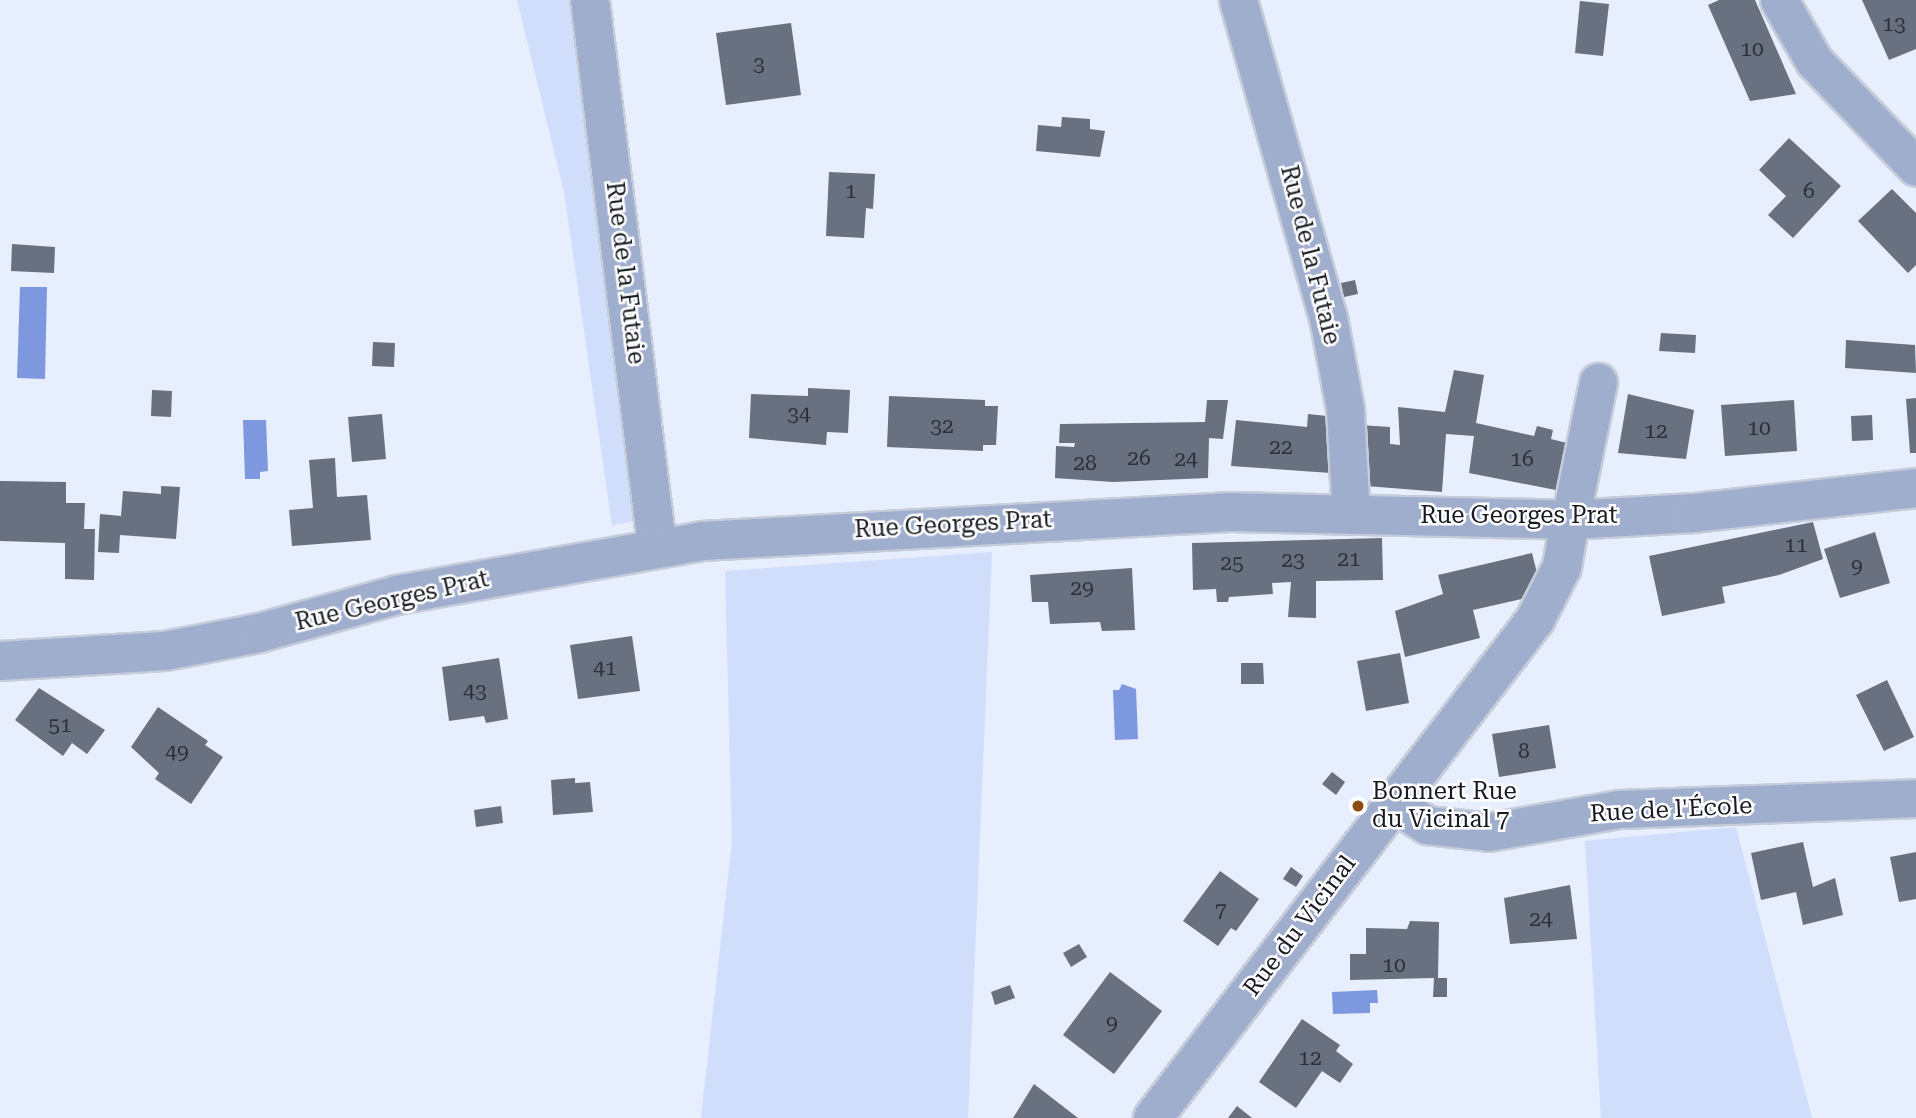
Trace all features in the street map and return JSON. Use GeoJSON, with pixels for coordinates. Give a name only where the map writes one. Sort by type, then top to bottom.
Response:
{"type":"FeatureCollection","features":[{"type":"Feature","properties":{"kind":"street","name":"Rue de la Futaie"},"geometry":{"type":"LineString","coordinates":[[590,0],[657,546]]}},
{"type":"Feature","properties":{"kind":"street","name":"Rue de la Futaie"},"geometry":{"type":"LineString","coordinates":[[1238,0],[1328,317],[1345,409],[1351,515]]}},
{"type":"Feature","properties":{"kind":"street"},"geometry":{"type":"LineString","coordinates":[[1779,0],[1814,61],[1916,167]]}},
{"type":"Feature","properties":{"kind":"street"},"geometry":{"type":"LineString","coordinates":[[1570,520],[1598,382]]}},
{"type":"Feature","properties":{"kind":"street","name":"Rue Georges Prat"},"geometry":{"type":"LineString","coordinates":[[0,661],[165,651],[259,633],[397,595],[657,546],[1011,521],[1230,512],[1570,520],[1694,513],[1916,488]]}},
{"type":"Feature","properties":{"kind":"street","name":"Rue du Vicinal"},"geometry":{"type":"LineString","coordinates":[[1153,1118],[1553,594],[1570,520]]}},
{"type":"Feature","properties":{"kind":"street","name":"Rue de l'École"},"geometry":{"type":"LineString","coordinates":[[1393,803],[1427,825],[1489,832],[1619,809],[1916,798]]}},
{"type":"Feature","properties":{"kind":"shaded area"},"geometry":{"type":"Polygon","coordinates":[[[517,0],[590,0],[655,518],[612,525],[564,192],[517,0]]]}},
{"type":"Feature","properties":{"kind":"shaded area"},"geometry":{"type":"Polygon","coordinates":[[[992,552],[968,1118],[701,1118],[732,841],[725,571],[992,552]]]}},
{"type":"Feature","properties":{"kind":"shaded area"},"geometry":{"type":"Polygon","coordinates":[[[1736,827],[1812,1118],[1601,1118],[1585,841],[1736,827]]]}},
{"type":"Feature","properties":{"kind":"water"},"geometry":{"type":"Polygon","coordinates":[[[20,287],[47,287],[45,379],[17,378],[20,287]]]}},
{"type":"Feature","properties":{"kind":"water"},"geometry":{"type":"Polygon","coordinates":[[[243,420],[266,420],[268,471],[260,472],[260,479],[245,479],[243,420]]]}},
{"type":"Feature","properties":{"kind":"water"},"geometry":{"type":"Polygon","coordinates":[[[1122,684],[1136,689],[1138,739],[1115,740],[1113,690],[1119,690],[1122,684]]]}},
{"type":"Feature","properties":{"kind":"water"},"geometry":{"type":"Polygon","coordinates":[[[1377,990],[1378,1003],[1370,1003],[1370,1013],[1333,1014],[1332,992],[1377,990]]]}},
{"type":"Feature","properties":{"kind":"building"},"geometry":{"type":"Polygon","coordinates":[[[1719,0],[1755,0],[1796,94],[1750,101],[1708,5],[1719,0]]]}},
{"type":"Feature","properties":{"kind":"building"},"geometry":{"type":"Polygon","coordinates":[[[1862,0],[1916,0],[1916,49],[1889,60],[1862,0]]]}},
{"type":"Feature","properties":{"kind":"building"},"geometry":{"type":"Polygon","coordinates":[[[1580,1],[1609,4],[1603,56],[1575,53],[1580,1]]]}},
{"type":"Feature","properties":{"kind":"building"},"geometry":{"type":"Polygon","coordinates":[[[791,23],[801,95],[726,105],[716,33],[791,23]]]}},
{"type":"Feature","properties":{"kind":"building"},"geometry":{"type":"Polygon","coordinates":[[[1062,117],[1090,119],[1090,129],[1105,131],[1100,157],[1036,151],[1038,125],[1061,127],[1062,117]]]}},
{"type":"Feature","properties":{"kind":"building"},"geometry":{"type":"Polygon","coordinates":[[[1789,138],[1841,186],[1793,238],[1768,215],[1786,196],[1759,170],[1789,138]]]}},
{"type":"Feature","properties":{"kind":"building"},"geometry":{"type":"Polygon","coordinates":[[[829,172],[875,174],[873,209],[866,208],[864,238],[826,236],[829,172]]]}},
{"type":"Feature","properties":{"kind":"building"},"geometry":{"type":"Polygon","coordinates":[[[1892,189],[1916,213],[1916,265],[1908,273],[1858,221],[1892,189]]]}},
{"type":"Feature","properties":{"kind":"building"},"geometry":{"type":"Polygon","coordinates":[[[12,244],[55,247],[54,273],[11,271],[12,244]]]}},
{"type":"Feature","properties":{"kind":"building"},"geometry":{"type":"Polygon","coordinates":[[[1355,280],[1358,294],[1344,297],[1341,283],[1355,280]]]}},
{"type":"Feature","properties":{"kind":"building"},"geometry":{"type":"Polygon","coordinates":[[[1661,333],[1696,335],[1695,353],[1659,351],[1661,333]]]}},
{"type":"Feature","properties":{"kind":"building"},"geometry":{"type":"Polygon","coordinates":[[[1846,340],[1915,345],[1916,373],[1845,368],[1846,340]]]}},
{"type":"Feature","properties":{"kind":"building"},"geometry":{"type":"Polygon","coordinates":[[[373,342],[395,343],[394,367],[372,366],[373,342]]]}},
{"type":"Feature","properties":{"kind":"building"},"geometry":{"type":"Polygon","coordinates":[[[1454,370],[1484,375],[1476,423],[1534,436],[1537,426],[1553,430],[1551,439],[1575,445],[1566,492],[1469,473],[1474,436],[1446,434],[1442,492],[1366,486],[1360,425],[1390,427],[1390,444],[1400,445],[1398,407],[1445,412],[1454,370]]]}},
{"type":"Feature","properties":{"kind":"building"},"geometry":{"type":"Polygon","coordinates":[[[808,388],[850,390],[848,433],[827,432],[826,445],[749,438],[751,394],[808,396],[808,388]]]}},
{"type":"Feature","properties":{"kind":"building"},"geometry":{"type":"Polygon","coordinates":[[[152,390],[172,391],[171,417],[151,416],[152,390]]]}},
{"type":"Feature","properties":{"kind":"building"},"geometry":{"type":"Polygon","coordinates":[[[1628,394],[1694,410],[1686,459],[1618,453],[1628,394]]]}},
{"type":"Feature","properties":{"kind":"building"},"geometry":{"type":"Polygon","coordinates":[[[889,396],[985,400],[985,406],[998,406],[996,445],[983,445],[983,451],[887,447],[889,396]]]}},
{"type":"Feature","properties":{"kind":"building"},"geometry":{"type":"Polygon","coordinates":[[[1916,398],[1916,453],[1910,453],[1906,399],[1916,398]]]}},
{"type":"Feature","properties":{"kind":"building"},"geometry":{"type":"Polygon","coordinates":[[[1207,400],[1228,400],[1223,439],[1209,438],[1208,478],[1113,482],[1055,478],[1056,446],[1074,447],[1075,443],[1059,443],[1060,424],[1205,422],[1207,400]]]}},
{"type":"Feature","properties":{"kind":"building"},"geometry":{"type":"Polygon","coordinates":[[[1794,400],[1797,451],[1725,456],[1721,405],[1794,400]]]}},
{"type":"Feature","properties":{"kind":"building"},"geometry":{"type":"Polygon","coordinates":[[[382,414],[386,459],[352,462],[348,417],[382,414]]]}},
{"type":"Feature","properties":{"kind":"building"},"geometry":{"type":"Polygon","coordinates":[[[1308,414],[1327,416],[1331,473],[1231,466],[1236,420],[1307,427],[1308,414]]]}},
{"type":"Feature","properties":{"kind":"building"},"geometry":{"type":"Polygon","coordinates":[[[1872,415],[1873,440],[1852,441],[1851,416],[1872,415]]]}},
{"type":"Feature","properties":{"kind":"building"},"geometry":{"type":"Polygon","coordinates":[[[335,458],[337,497],[367,495],[371,540],[292,546],[289,510],[313,508],[309,460],[335,458]]]}},
{"type":"Feature","properties":{"kind":"building"},"geometry":{"type":"Polygon","coordinates":[[[0,481],[66,482],[66,503],[85,503],[84,529],[95,529],[94,580],[65,579],[65,543],[0,541],[0,481]]]}},
{"type":"Feature","properties":{"kind":"building"},"geometry":{"type":"Polygon","coordinates":[[[161,486],[180,487],[176,539],[120,535],[119,553],[98,552],[100,514],[121,516],[123,491],[161,494],[161,486]]]}},
{"type":"Feature","properties":{"kind":"building"},"geometry":{"type":"Polygon","coordinates":[[[1813,522],[1823,559],[1779,575],[1722,587],[1725,603],[1662,616],[1649,556],[1813,522]]]}},
{"type":"Feature","properties":{"kind":"building"},"geometry":{"type":"Polygon","coordinates":[[[1875,532],[1890,583],[1840,598],[1824,549],[1875,532]]]}},
{"type":"Feature","properties":{"kind":"building"},"geometry":{"type":"Polygon","coordinates":[[[1382,538],[1383,580],[1316,581],[1316,618],[1288,617],[1291,582],[1272,583],[1273,594],[1229,597],[1228,602],[1217,602],[1216,589],[1193,590],[1192,543],[1382,538]]]}},
{"type":"Feature","properties":{"kind":"building"},"geometry":{"type":"Polygon","coordinates":[[[1532,553],[1539,581],[1531,597],[1473,610],[1480,638],[1405,657],[1395,611],[1443,594],[1438,575],[1532,553]]]}},
{"type":"Feature","properties":{"kind":"building"},"geometry":{"type":"Polygon","coordinates":[[[1132,568],[1135,630],[1102,631],[1100,622],[1050,624],[1048,602],[1032,602],[1030,575],[1132,568]]]}},
{"type":"Feature","properties":{"kind":"building"},"geometry":{"type":"Polygon","coordinates":[[[632,636],[640,691],[578,699],[570,645],[632,636]]]}},
{"type":"Feature","properties":{"kind":"building"},"geometry":{"type":"Polygon","coordinates":[[[1400,653],[1409,703],[1366,711],[1357,661],[1400,653]]]}},
{"type":"Feature","properties":{"kind":"building"},"geometry":{"type":"Polygon","coordinates":[[[499,658],[508,719],[486,723],[484,716],[449,721],[442,667],[499,658]]]}},
{"type":"Feature","properties":{"kind":"building"},"geometry":{"type":"Polygon","coordinates":[[[1241,663],[1263,663],[1264,684],[1241,684],[1241,663]]]}},
{"type":"Feature","properties":{"kind":"building"},"geometry":{"type":"Polygon","coordinates":[[[1887,680],[1914,737],[1884,751],[1856,695],[1887,680]]]}},
{"type":"Feature","properties":{"kind":"building"},"geometry":{"type":"Polygon","coordinates":[[[39,688],[105,730],[87,754],[72,743],[63,756],[15,720],[39,688]]]}},
{"type":"Feature","properties":{"kind":"building"},"geometry":{"type":"Polygon","coordinates":[[[158,707],[208,741],[205,745],[223,757],[191,804],[155,779],[159,773],[131,747],[158,707]]]}},
{"type":"Feature","properties":{"kind":"building"},"geometry":{"type":"Polygon","coordinates":[[[1549,725],[1556,768],[1499,777],[1492,734],[1549,725]]]}},
{"type":"Feature","properties":{"kind":"building"},"geometry":{"type":"Polygon","coordinates":[[[1332,772],[1345,782],[1336,795],[1322,784],[1332,772]]]}},
{"type":"Feature","properties":{"kind":"building"},"geometry":{"type":"Polygon","coordinates":[[[575,778],[575,783],[590,782],[593,812],[553,815],[551,780],[575,778]]]}},
{"type":"Feature","properties":{"kind":"building"},"geometry":{"type":"Polygon","coordinates":[[[501,806],[503,823],[476,827],[474,810],[501,806]]]}},
{"type":"Feature","properties":{"kind":"building"},"geometry":{"type":"Polygon","coordinates":[[[1803,842],[1813,887],[1835,878],[1843,915],[1803,925],[1796,892],[1761,900],[1751,853],[1803,842]]]}},
{"type":"Feature","properties":{"kind":"building"},"geometry":{"type":"Polygon","coordinates":[[[1916,852],[1916,899],[1899,902],[1890,857],[1916,852]]]}},
{"type":"Feature","properties":{"kind":"building"},"geometry":{"type":"Polygon","coordinates":[[[1291,867],[1303,876],[1296,887],[1283,879],[1291,867]]]}},
{"type":"Feature","properties":{"kind":"building"},"geometry":{"type":"Polygon","coordinates":[[[1220,871],[1259,899],[1236,931],[1231,928],[1218,946],[1183,921],[1220,871]]]}},
{"type":"Feature","properties":{"kind":"building"},"geometry":{"type":"Polygon","coordinates":[[[1570,885],[1577,939],[1510,944],[1504,898],[1570,885]]]}},
{"type":"Feature","properties":{"kind":"building"},"geometry":{"type":"Polygon","coordinates":[[[1410,921],[1439,922],[1438,978],[1447,978],[1447,997],[1433,997],[1434,978],[1350,980],[1350,954],[1366,954],[1366,928],[1407,929],[1410,921]]]}},
{"type":"Feature","properties":{"kind":"building"},"geometry":{"type":"Polygon","coordinates":[[[1079,944],[1087,957],[1071,967],[1063,953],[1079,944]]]}},
{"type":"Feature","properties":{"kind":"building"},"geometry":{"type":"Polygon","coordinates":[[[1110,972],[1162,1011],[1114,1074],[1063,1035],[1110,972]]]}},
{"type":"Feature","properties":{"kind":"building"},"geometry":{"type":"Polygon","coordinates":[[[1010,985],[1015,998],[995,1005],[991,992],[1010,985]]]}},
{"type":"Feature","properties":{"kind":"building"},"geometry":{"type":"Polygon","coordinates":[[[1302,1019],[1340,1045],[1336,1051],[1353,1064],[1340,1083],[1322,1071],[1296,1108],[1259,1082],[1302,1019]]]}},
{"type":"Feature","properties":{"kind":"building"},"geometry":{"type":"Polygon","coordinates":[[[1034,1084],[1078,1118],[1013,1118],[1034,1084]]]}},
{"type":"Feature","properties":{"kind":"building"},"geometry":{"type":"Polygon","coordinates":[[[1237,1106],[1252,1118],[1228,1118],[1237,1106]]]}},
{"type":"Feature","properties":{"kind":"place","name":"Bonnert Rue du Vicinal 7"},"geometry":{"type":"Point","coordinates":[1358,806]}}]}
